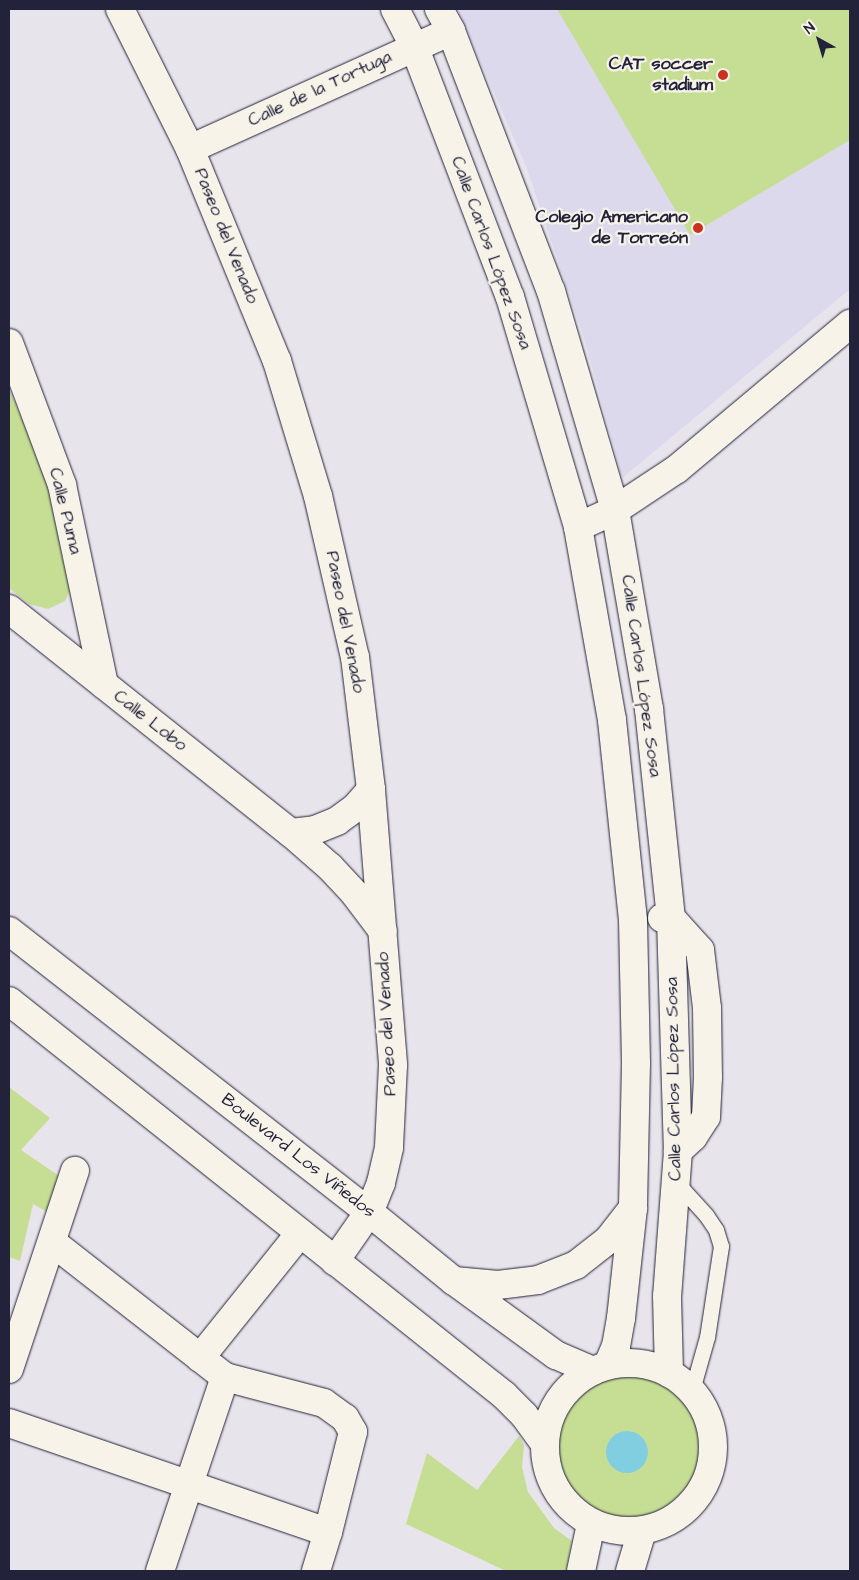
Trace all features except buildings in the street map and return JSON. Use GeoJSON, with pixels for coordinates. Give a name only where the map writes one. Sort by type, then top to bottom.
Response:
{"type":"FeatureCollection","features":[{"type":"Feature","properties":{"kind":"street","name":"Paseo del Venado"},"geometry":{"type":"LineString","coordinates":[[120,9],[190,149],[277,360],[318,496],[355,657],[371,790],[393,1065],[390,1148],[381,1183],[369,1212],[335,1260]]}},
{"type":"Feature","properties":{"kind":"street","name":"Calle Carlos López Sosa"},"geometry":{"type":"LineString","coordinates":[[395,9],[414,46],[510,297],[578,527],[612,720],[633,920],[636,1063],[632,1208],[621,1318],[616,1346],[600,1368]]}},
{"type":"Feature","properties":{"kind":"street","name":"Calle de la Tortuga"},"geometry":{"type":"LineString","coordinates":[[190,149],[414,46],[445,20]]}},
{"type":"Feature","properties":{"kind":"street","name":"Calle Carlos López Sosa"},"geometry":{"type":"LineString","coordinates":[[445,20],[551,291],[615,510],[649,709],[671,918],[678,1151],[667,1296],[669,1373]]}},
{"type":"Feature","properties":{"kind":"street"},"geometry":{"type":"LineString","coordinates":[[578,527],[615,510],[676,469],[850,324]]}},
{"type":"Feature","properties":{"kind":"street","name":"Calle Puma"},"geometry":{"type":"LineString","coordinates":[[9,343],[62,485],[104,685]]}},
{"type":"Feature","properties":{"kind":"street","name":"Calle Lobo"},"geometry":{"type":"LineString","coordinates":[[9,609],[292,833],[330,867],[355,894],[383,931]]}},
{"type":"Feature","properties":{"kind":"street"},"geometry":{"type":"LineString","coordinates":[[292,833],[315,830],[336,821],[356,807],[371,790]]}},
{"type":"Feature","properties":{"kind":"street"},"geometry":{"type":"LineString","coordinates":[[633,920],[671,918]]}},
{"type":"Feature","properties":{"kind":"street","name":"Boulevard Los Viñedos"},"geometry":{"type":"LineString","coordinates":[[9,931],[369,1212],[454,1281],[542,1346],[573,1364],[600,1368]]}},
{"type":"Feature","properties":{"kind":"street"},"geometry":{"type":"LineString","coordinates":[[9,1000],[504,1395],[524,1415],[544,1443]]}},
{"type":"Feature","properties":{"kind":"street"},"geometry":{"type":"LineString","coordinates":[[9,1369],[75,1171]]}},
{"type":"Feature","properties":{"kind":"street"},"geometry":{"type":"LineString","coordinates":[[454,1281],[498,1286],[538,1280],[576,1265],[608,1240],[632,1208]]}},
{"type":"Feature","properties":{"kind":"street"},"geometry":{"type":"LineString","coordinates":[[200,1358],[300,1232]]}},
{"type":"Feature","properties":{"kind":"street"},"geometry":{"type":"LineString","coordinates":[[52,1242],[225,1377],[324,1403],[345,1418],[353,1432],[328,1532],[316,1571]]}},
{"type":"Feature","properties":{"kind":"street"},"geometry":{"type":"LineString","coordinates":[[639,1363],[669,1373],[692,1390],[708,1415],[714,1445],[709,1475],[694,1502],[670,1521],[642,1531],[608,1530],[591,1524],[571,1510],[556,1491],[546,1468],[544,1443],[547,1425],[564,1393],[600,1368],[639,1363]]}},
{"type":"Feature","properties":{"kind":"street"},"geometry":{"type":"LineString","coordinates":[[160,1571],[225,1377]]}},
{"type":"Feature","properties":{"kind":"street"},"geometry":{"type":"LineString","coordinates":[[9,1423],[328,1532]]}},
{"type":"Feature","properties":{"kind":"street"},"geometry":{"type":"LineString","coordinates":[[581,1571],[591,1524]]}},
{"type":"Feature","properties":{"kind":"street"},"geometry":{"type":"LineString","coordinates":[[630,1571],[642,1531]]}},
{"type":"Feature","properties":{"kind":"lane"},"geometry":{"type":"LineString","coordinates":[[677,1183],[706,1215],[716,1230],[720,1246],[707,1337],[692,1390]]}},
{"type":"Feature","properties":{"kind":"shaded area","name":"Colegio Americano de Torreón"},"geometry":{"type":"Polygon","coordinates":[[[457,9],[850,9],[850,289],[622,478],[586,345],[526,166],[457,9]]]}},
{"type":"Feature","properties":{"kind":"green space","name":"CAT soccer stadium"},"geometry":{"type":"Polygon","coordinates":[[[557,9],[850,9],[850,140],[690,235],[557,9]]]}},
{"type":"Feature","properties":{"kind":"green space"},"geometry":{"type":"Polygon","coordinates":[[[9,389],[44,470],[74,581],[65,601],[48,609],[29,604],[9,588],[9,389]]]}},
{"type":"Feature","properties":{"kind":"green space"},"geometry":{"type":"Polygon","coordinates":[[[9,1087],[50,1118],[21,1150],[62,1178],[51,1214],[33,1204],[20,1261],[9,1257],[9,1087]]]}},
{"type":"Feature","properties":{"kind":"green space"},"geometry":{"type":"Polygon","coordinates":[[[629,1376],[657,1381],[681,1397],[697,1421],[702,1449],[697,1477],[681,1501],[657,1517],[629,1522],[601,1517],[577,1501],[561,1477],[556,1449],[561,1421],[577,1397],[601,1381],[629,1376]]]}},
{"type":"Feature","properties":{"kind":"green space"},"geometry":{"type":"Polygon","coordinates":[[[519,1436],[524,1445],[522,1467],[528,1492],[554,1528],[572,1541],[566,1571],[506,1571],[406,1524],[427,1453],[477,1490],[519,1436]]]}},
{"type":"Feature","properties":{"kind":"water"},"geometry":{"type":"Polygon","coordinates":[[[631,1431],[639,1434],[645,1440],[648,1452],[645,1464],[639,1470],[623,1473],[615,1470],[609,1464],[606,1448],[609,1440],[615,1434],[631,1431]]]}},
{"type":"Feature","properties":{"kind":"place","name":"CAT soccer stadium"},"geometry":{"type":"Point","coordinates":[723,75]}},
{"type":"Feature","properties":{"kind":"place","name":"Colegio Americano de Torreón"},"geometry":{"type":"Point","coordinates":[698,228]}}]}
